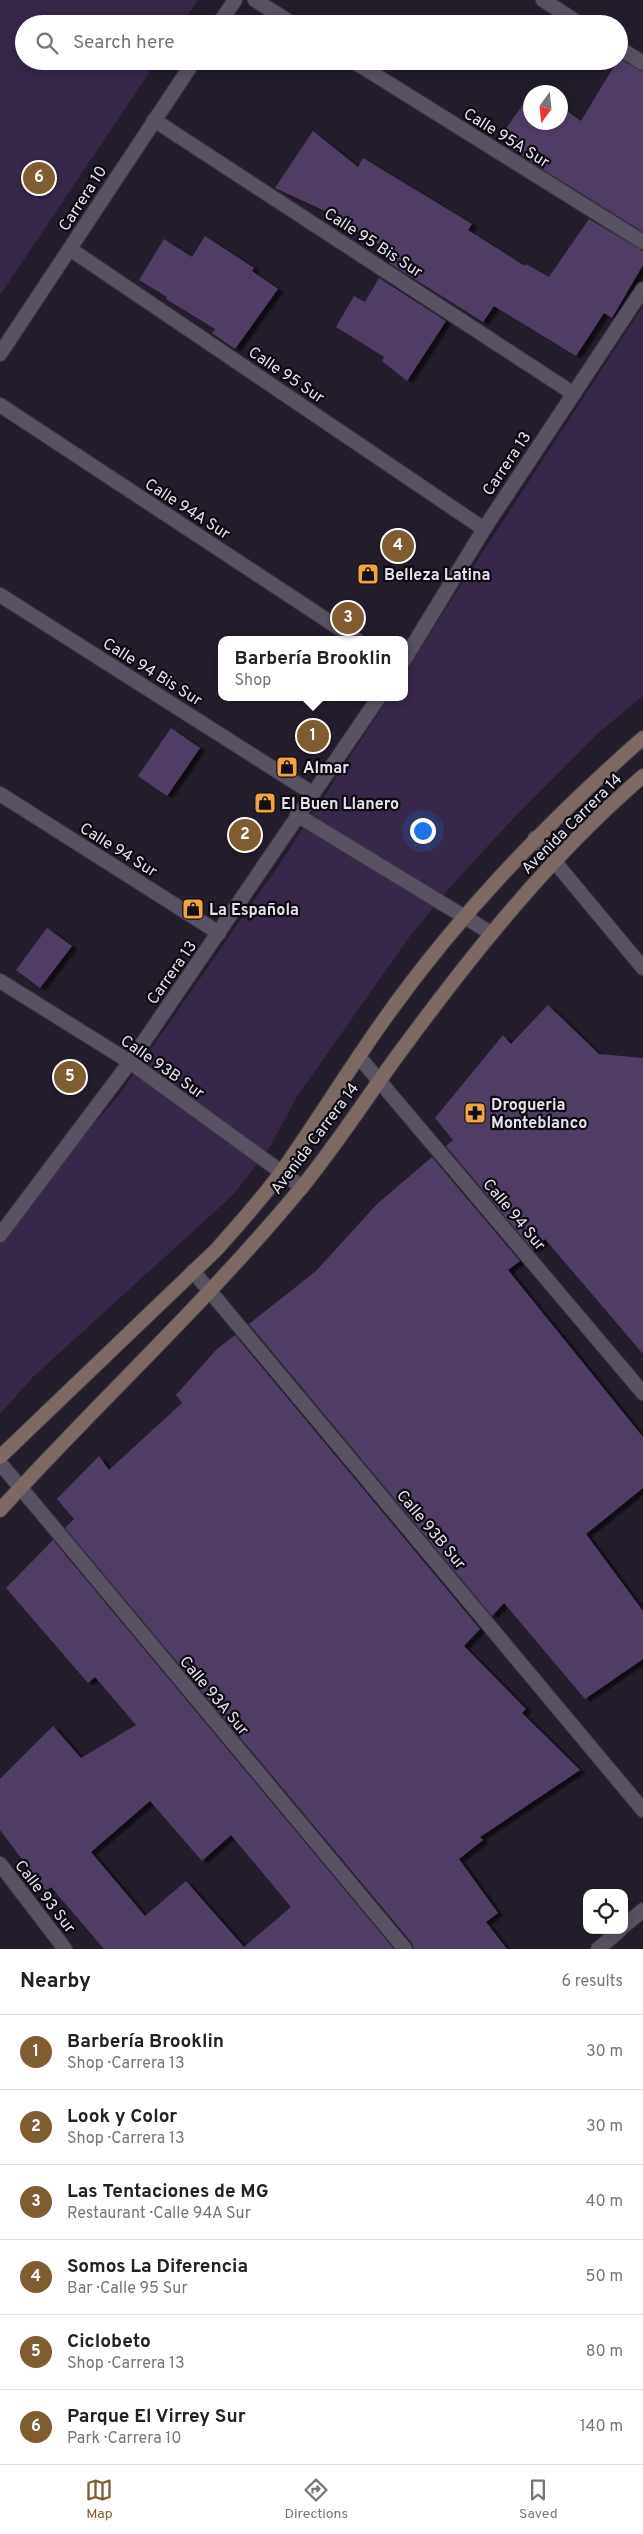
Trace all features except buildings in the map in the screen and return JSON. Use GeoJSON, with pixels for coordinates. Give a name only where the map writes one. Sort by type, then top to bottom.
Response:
{"type":"FeatureCollection","features":[{"type":"Feature","properties":{"kind":"main road","name":"Avenida Carrera 14"},"geometry":{"type":"LineString","coordinates":[[0,1457],[194,1271],[246,1216],[281,1172],[406,990],[464,917],[497,878],[577,796],[643,738]]}},
{"type":"Feature","properties":{"kind":"main road","name":"Avenida Carrera 14"},"geometry":{"type":"LineString","coordinates":[[0,1510],[210,1291],[302,1187],[379,1080],[491,934],[554,860],[613,802],[643,776]]}},
{"type":"Feature","properties":{"kind":"street"},"geometry":{"type":"LineString","coordinates":[[225,15],[235,0]]}},
{"type":"Feature","properties":{"kind":"street"},"geometry":{"type":"LineString","coordinates":[[255,0],[279,15]]}},
{"type":"Feature","properties":{"kind":"street"},"geometry":{"type":"LineString","coordinates":[[542,0],[566,15]]}},
{"type":"Feature","properties":{"kind":"street"},"geometry":{"type":"LineString","coordinates":[[628,54],[643,63]]}},
{"type":"Feature","properties":{"kind":"street","name":"Carrera 10"},"geometry":{"type":"LineString","coordinates":[[0,354],[188,70]]}},
{"type":"Feature","properties":{"kind":"street","name":"Calle 95A Sur"},"geometry":{"type":"LineString","coordinates":[[367,70],[643,242]]}},
{"type":"Feature","properties":{"kind":"street","name":"Calle 95 Bis Sur"},"geometry":{"type":"LineString","coordinates":[[154,120],[574,394]]}},
{"type":"Feature","properties":{"kind":"street","name":"Calle 95 Sur"},"geometry":{"type":"LineString","coordinates":[[70,249],[484,528]]}},
{"type":"Feature","properties":{"kind":"street","name":"Carrera 13"},"geometry":{"type":"LineString","coordinates":[[408,653],[484,528],[643,289]]}},
{"type":"Feature","properties":{"kind":"street","name":"Calle 94A Sur"},"geometry":{"type":"LineString","coordinates":[[0,405],[351,636]]}},
{"type":"Feature","properties":{"kind":"street","name":"Calle 94 Bis Sur"},"geometry":{"type":"LineString","coordinates":[[0,595],[312,793]]}},
{"type":"Feature","properties":{"kind":"street","name":"Carrera 13"},"geometry":{"type":"LineString","coordinates":[[2,1228],[130,1062],[376,701]]}},
{"type":"Feature","properties":{"kind":"street","name":"Calle 94 Sur"},"geometry":{"type":"LineString","coordinates":[[0,794],[219,933]]}},
{"type":"Feature","properties":{"kind":"street"},"geometry":{"type":"LineString","coordinates":[[297,815],[491,934]]}},
{"type":"Feature","properties":{"kind":"street"},"geometry":{"type":"LineString","coordinates":[[536,838],[643,968]]}},
{"type":"Feature","properties":{"kind":"street","name":"Calle 93B Sur"},"geometry":{"type":"LineString","coordinates":[[0,981],[130,1062],[302,1187]]}},
{"type":"Feature","properties":{"kind":"street","name":"Calle 94 Sur"},"geometry":{"type":"LineString","coordinates":[[359,1057],[643,1393]]}},
{"type":"Feature","properties":{"kind":"street","name":"Calle 93B Sur"},"geometry":{"type":"LineString","coordinates":[[194,1271],[643,1810]]}},
{"type":"Feature","properties":{"kind":"street","name":"Calle 93A Sur"},"geometry":{"type":"LineString","coordinates":[[0,1463],[405,1949]]}},
{"type":"Feature","properties":{"kind":"street","name":"Calle 93 Sur"},"geometry":{"type":"LineString","coordinates":[[0,1864],[65,1949]]}},
{"type":"Feature","properties":{"kind":"street"},"geometry":{"type":"LineString","coordinates":[[628,1923],[643,1910]]}},
{"type":"Feature","properties":{"kind":"street"},"geometry":{"type":"LineString","coordinates":[[598,1949],[615,1934]]}},
{"type":"Feature","properties":{"kind":"shaded area"},"geometry":{"type":"Polygon","coordinates":[[[0,0],[198,0],[188,15],[15,15],[15,70],[151,70],[0,295],[0,0]]]}},
{"type":"Feature","properties":{"kind":"shaded area"},"geometry":{"type":"Polygon","coordinates":[[[643,306],[643,696],[598,733],[508,824],[453,884],[410,936],[296,1098],[270,1147],[234,1194],[33,1377],[0,1414],[0,1233],[119,1095],[283,859],[386,701],[408,701],[408,667],[643,306]]]}},
{"type":"Feature","properties":{"kind":"place","name":"Parque El Virrey Sur"},"geometry":{"type":"Point","coordinates":[39,178]}},
{"type":"Feature","properties":{"kind":"place","name":"Somos La Diferencia"},"geometry":{"type":"Point","coordinates":[398,546]}},
{"type":"Feature","properties":{"kind":"place","name":"Belleza Latina"},"geometry":{"type":"Point","coordinates":[368,574]}},
{"type":"Feature","properties":{"kind":"place","name":"Las Tentaciones de MG"},"geometry":{"type":"Point","coordinates":[348,618]}},
{"type":"Feature","properties":{"kind":"place","name":"Barbería Brooklin"},"geometry":{"type":"Point","coordinates":[313,736]}},
{"type":"Feature","properties":{"kind":"place","name":"Almar"},"geometry":{"type":"Point","coordinates":[287,767]}},
{"type":"Feature","properties":{"kind":"place","name":"El Buen Llanero"},"geometry":{"type":"Point","coordinates":[265,803]}},
{"type":"Feature","properties":{"kind":"place","name":"Look y Color"},"geometry":{"type":"Point","coordinates":[245,835]}},
{"type":"Feature","properties":{"kind":"place","name":"La Española"},"geometry":{"type":"Point","coordinates":[193,909]}},
{"type":"Feature","properties":{"kind":"place","name":"Ciclobeto"},"geometry":{"type":"Point","coordinates":[70,1077]}},
{"type":"Feature","properties":{"kind":"place","name":"Drogueria Monteblanco"},"geometry":{"type":"Point","coordinates":[475,1113]}}]}
